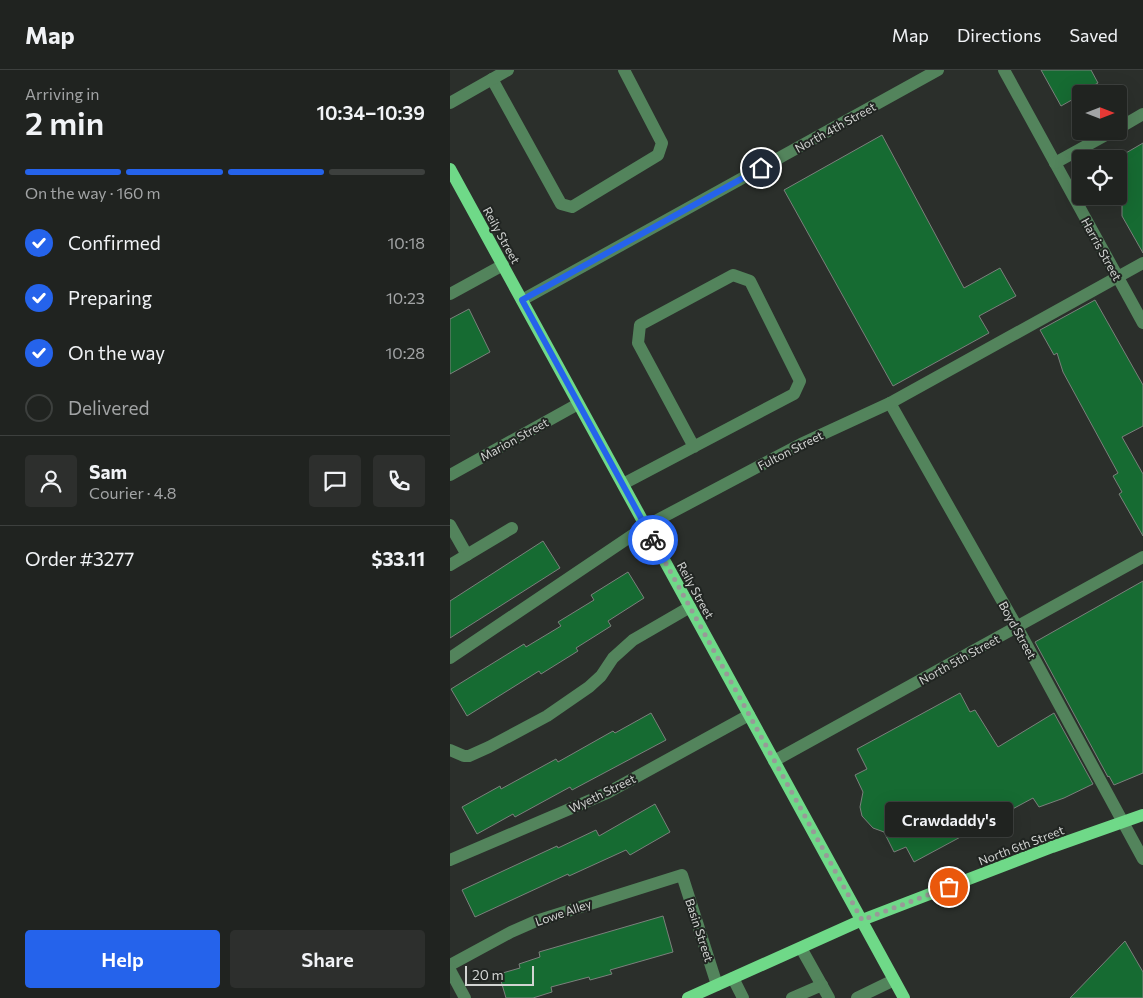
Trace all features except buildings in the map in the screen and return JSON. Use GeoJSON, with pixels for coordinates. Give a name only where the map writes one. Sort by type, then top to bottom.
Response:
{"type":"FeatureCollection","features":[{"type":"Feature","properties":{"kind":"main road","name":"Reily Street"},"geometry":{"type":"LineString","coordinates":[[450,169],[904,998]]}},
{"type":"Feature","properties":{"kind":"main road","name":"North 6th Street"},"geometry":{"type":"LineString","coordinates":[[688,998],[862,920],[1143,815]]}},
{"type":"Feature","properties":{"kind":"street"},"geometry":{"type":"LineString","coordinates":[[450,102],[508,70]]}},
{"type":"Feature","properties":{"kind":"street"},"geometry":{"type":"LineString","coordinates":[[492,79],[561,204],[572,207],[658,155],[662,143],[624,70]]}},
{"type":"Feature","properties":{"kind":"street","name":"North 4th Street"},"geometry":{"type":"LineString","coordinates":[[522,300],[938,70]]}},
{"type":"Feature","properties":{"kind":"street","name":"Harris Street"},"geometry":{"type":"LineString","coordinates":[[1004,70],[1143,323]]}},
{"type":"Feature","properties":{"kind":"street"},"geometry":{"type":"LineString","coordinates":[[1128,123],[1143,114]]}},
{"type":"Feature","properties":{"kind":"street"},"geometry":{"type":"LineString","coordinates":[[1055,163],[1097,140]]}},
{"type":"Feature","properties":{"kind":"street","name":"Fulton Street"},"geometry":{"type":"LineString","coordinates":[[450,658],[646,526],[801,444],[890,403],[1143,263]]}},
{"type":"Feature","properties":{"kind":"street"},"geometry":{"type":"LineString","coordinates":[[450,294],[503,265]]}},
{"type":"Feature","properties":{"kind":"street"},"geometry":{"type":"LineString","coordinates":[[623,484],[694,447],[794,394],[800,381],[750,281],[734,275],[640,325],[638,343],[694,447]]}},
{"type":"Feature","properties":{"kind":"street","name":"Boyd Street"},"geometry":{"type":"LineString","coordinates":[[890,403],[1017,627],[1143,859]]}},
{"type":"Feature","properties":{"kind":"street","name":"Marion Street"},"geometry":{"type":"LineString","coordinates":[[450,474],[578,404]]}},
{"type":"Feature","properties":{"kind":"street"},"geometry":{"type":"LineString","coordinates":[[450,525],[467,554]]}},
{"type":"Feature","properties":{"kind":"street"},"geometry":{"type":"LineString","coordinates":[[450,564],[512,528]]}},
{"type":"Feature","properties":{"kind":"street","name":"North 5th Street"},"geometry":{"type":"LineString","coordinates":[[774,761],[1143,557]]}},
{"type":"Feature","properties":{"kind":"street"},"geometry":{"type":"LineString","coordinates":[[450,750],[468,756],[547,716],[590,687],[601,676],[613,658],[633,640],[690,607]]}},
{"type":"Feature","properties":{"kind":"street","name":"Wyeth Street"},"geometry":{"type":"LineString","coordinates":[[450,860],[607,793],[749,714]]}},
{"type":"Feature","properties":{"kind":"street","name":"Lowe Alley"},"geometry":{"type":"LineString","coordinates":[[450,965],[502,936],[536,921],[682,875]]}},
{"type":"Feature","properties":{"kind":"street","name":"Basin Street"},"geometry":{"type":"LineString","coordinates":[[682,875],[717,985]]}},
{"type":"Feature","properties":{"kind":"street"},"geometry":{"type":"LineString","coordinates":[[801,948],[829,998]]}},
{"type":"Feature","properties":{"kind":"street"},"geometry":{"type":"LineString","coordinates":[[450,970],[465,998]]}},
{"type":"Feature","properties":{"kind":"street"},"geometry":{"type":"LineString","coordinates":[[734,978],[743,998]]}},
{"type":"Feature","properties":{"kind":"street"},"geometry":{"type":"LineString","coordinates":[[862,997],[894,980]]}},
{"type":"Feature","properties":{"kind":"street"},"geometry":{"type":"LineString","coordinates":[[792,998],[822,985]]}},
{"type":"Feature","properties":{"kind":"way so far"},"geometry":{"type":"LineString","coordinates":[[653,540],[862,920],[949,887]]}},
{"type":"Feature","properties":{"kind":"place","name":"Crawdaddy's"},"geometry":{"type":"Point","coordinates":[949,887]}},
{"type":"Feature","properties":{"kind":"route"},"geometry":{"type":"LineString","coordinates":[[653,540],[522,300],[761,168]]}}]}
